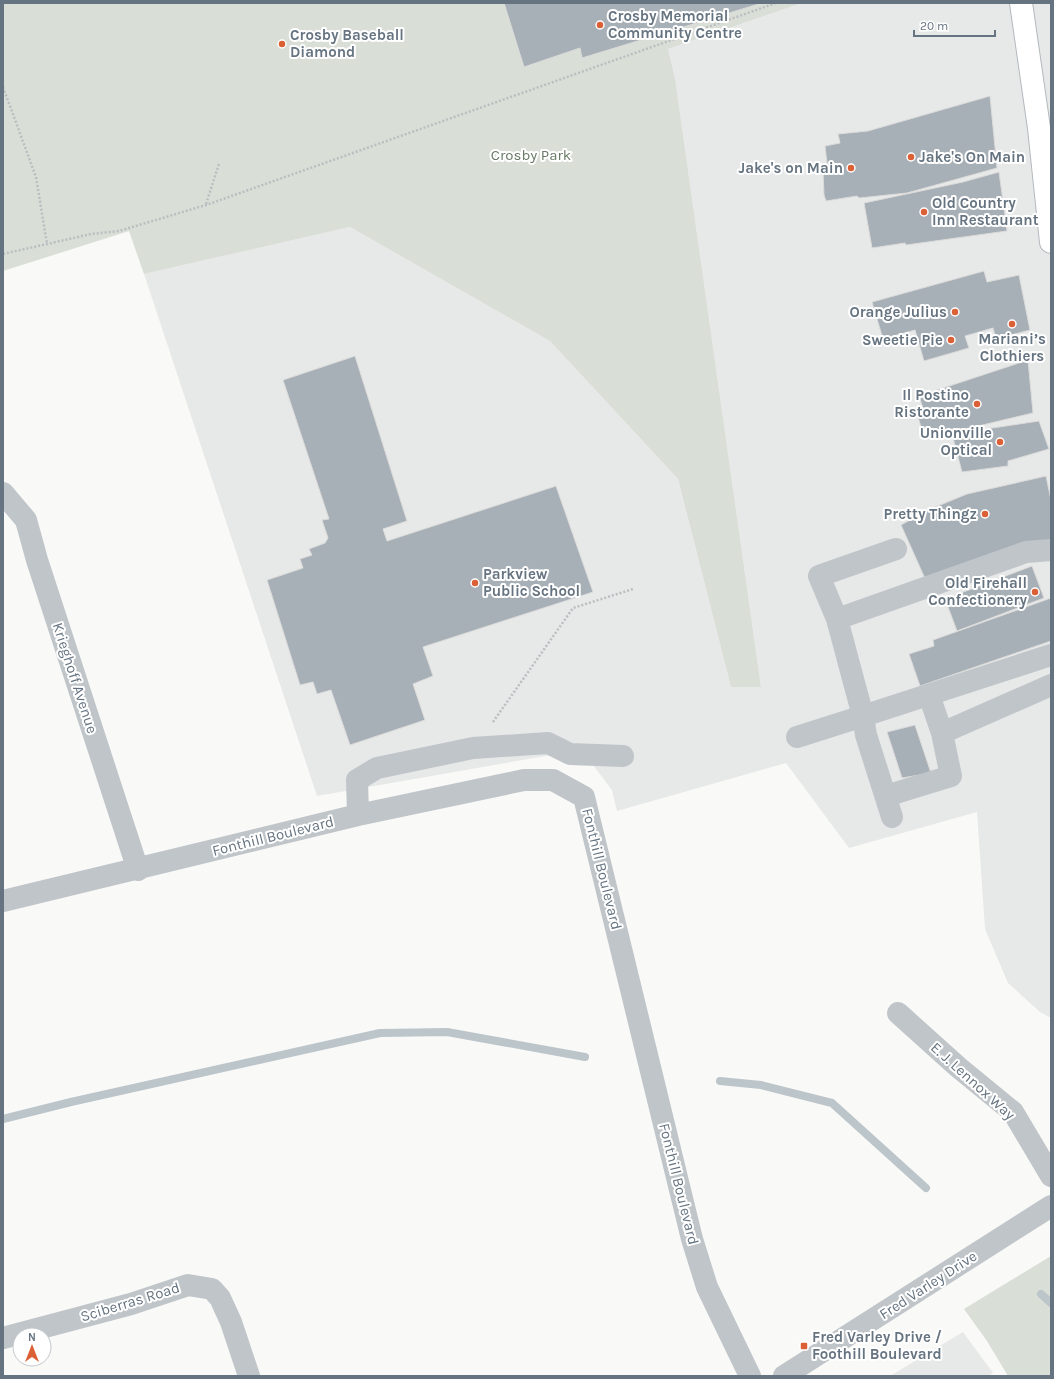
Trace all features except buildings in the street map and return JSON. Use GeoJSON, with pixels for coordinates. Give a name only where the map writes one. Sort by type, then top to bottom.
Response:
{"type":"FeatureCollection","features":[{"type":"Feature","properties":{"kind":"main road"},"geometry":{"type":"LineString","coordinates":[[1021,3],[1039,128],[1051,242]]}},
{"type":"Feature","properties":{"kind":"street","name":"Krieghoff Avenue"},"geometry":{"type":"LineString","coordinates":[[3,493],[26,520],[40,568],[138,870]]}},
{"type":"Feature","properties":{"kind":"street"},"geometry":{"type":"LineString","coordinates":[[892,817],[866,736],[863,716],[837,619],[819,576],[896,549]]}},
{"type":"Feature","properties":{"kind":"street"},"geometry":{"type":"LineString","coordinates":[[837,619],[1026,552],[1051,550]]}},
{"type":"Feature","properties":{"kind":"street"},"geometry":{"type":"LineString","coordinates":[[797,737],[1051,655]]}},
{"type":"Feature","properties":{"kind":"street"},"geometry":{"type":"LineString","coordinates":[[942,733],[1051,685]]}},
{"type":"Feature","properties":{"kind":"street"},"geometry":{"type":"LineString","coordinates":[[886,796],[951,776],[942,733],[930,695]]}},
{"type":"Feature","properties":{"kind":"street"},"geometry":{"type":"LineString","coordinates":[[358,815],[357,780],[377,768],[473,748],[548,743],[570,754],[622,756]]}},
{"type":"Feature","properties":{"kind":"street","name":"Fonthill Boulevard"},"geometry":{"type":"LineString","coordinates":[[3,902],[358,815],[524,780],[553,780],[584,797],[692,1238],[707,1287],[750,1376]]}},
{"type":"Feature","properties":{"kind":"street","name":"E. J. Lennox Way"},"geometry":{"type":"LineString","coordinates":[[898,1013],[958,1067],[1013,1112],[1051,1176]]}},
{"type":"Feature","properties":{"kind":"street","name":"Fred Varley Drive"},"geometry":{"type":"LineString","coordinates":[[784,1376],[1051,1206]]}},
{"type":"Feature","properties":{"kind":"street","name":"Sciberras Road"},"geometry":{"type":"LineString","coordinates":[[3,1338],[131,1304],[188,1285],[212,1289],[220,1298],[231,1322],[249,1376]]}},
{"type":"Feature","properties":{"kind":"path"},"geometry":{"type":"LineString","coordinates":[[3,254],[91,234],[119,231],[206,205],[776,3]]}},
{"type":"Feature","properties":{"kind":"path"},"geometry":{"type":"LineString","coordinates":[[3,88],[36,177],[47,244]]}},
{"type":"Feature","properties":{"kind":"path"},"geometry":{"type":"LineString","coordinates":[[206,205],[219,164]]}},
{"type":"Feature","properties":{"kind":"path"},"geometry":{"type":"LineString","coordinates":[[473,748],[573,608],[633,589]]}},
{"type":"Feature","properties":{"kind":"shaded area"},"geometry":{"type":"Polygon","coordinates":[[[802,3],[1051,3],[1051,1018],[1040,1012],[1008,983],[985,929],[977,812],[849,848],[786,763],[617,811],[612,790],[590,761],[557,754],[317,796],[144,274],[350,227],[550,341],[678,479],[731,687],[761,687],[675,78],[668,49],[802,3]]]}},
{"type":"Feature","properties":{"kind":"shaded area"},"geometry":{"type":"Polygon","coordinates":[[[963,1332],[993,1373],[988,1376],[890,1376],[963,1332]]]}},
{"type":"Feature","properties":{"kind":"green space","name":"Crosby Park"},"geometry":{"type":"Polygon","coordinates":[[[3,3],[802,3],[668,49],[675,78],[761,687],[731,687],[678,479],[550,341],[350,227],[144,274],[129,231],[3,271],[3,3]]]}},
{"type":"Feature","properties":{"kind":"green space"},"geometry":{"type":"Polygon","coordinates":[[[1051,1256],[1051,1376],[1008,1376],[987,1341],[964,1309],[1051,1256]]]}},
{"type":"Feature","properties":{"kind":"waterway"},"geometry":{"type":"LineString","coordinates":[[3,1119],[71,1102],[380,1033],[447,1032],[585,1057]]}},
{"type":"Feature","properties":{"kind":"waterway"},"geometry":{"type":"LineString","coordinates":[[720,1081],[761,1085],[832,1103],[926,1188]]}},
{"type":"Feature","properties":{"kind":"waterway"},"geometry":{"type":"LineString","coordinates":[[1041,1294],[1051,1303]]}},
{"type":"Feature","properties":{"kind":"place","name":"Crosby Memorial Community Centre"},"geometry":{"type":"Point","coordinates":[600,25]}},
{"type":"Feature","properties":{"kind":"place","name":"Crosby Baseball Diamond"},"geometry":{"type":"Point","coordinates":[282,44]}},
{"type":"Feature","properties":{"kind":"place","name":"Jake's On Main"},"geometry":{"type":"Point","coordinates":[911,157]}},
{"type":"Feature","properties":{"kind":"place","name":"Jake's on Main"},"geometry":{"type":"Point","coordinates":[851,168]}},
{"type":"Feature","properties":{"kind":"place","name":"Old Country Inn Restaurant"},"geometry":{"type":"Point","coordinates":[924,212]}},
{"type":"Feature","properties":{"kind":"place","name":"Orange Julius"},"geometry":{"type":"Point","coordinates":[955,312]}},
{"type":"Feature","properties":{"kind":"place","name":"Mariani’s Clothiers"},"geometry":{"type":"Point","coordinates":[1012,324]}},
{"type":"Feature","properties":{"kind":"place","name":"Sweetie Pie"},"geometry":{"type":"Point","coordinates":[951,340]}},
{"type":"Feature","properties":{"kind":"place","name":"Il Postino Ristorante"},"geometry":{"type":"Point","coordinates":[977,404]}},
{"type":"Feature","properties":{"kind":"place","name":"Unionville Optical"},"geometry":{"type":"Point","coordinates":[1000,442]}},
{"type":"Feature","properties":{"kind":"place","name":"Pretty Thingz"},"geometry":{"type":"Point","coordinates":[985,514]}},
{"type":"Feature","properties":{"kind":"place","name":"Parkview Public School"},"geometry":{"type":"Point","coordinates":[475,583]}},
{"type":"Feature","properties":{"kind":"place","name":"Old Firehall Confectionery"},"geometry":{"type":"Point","coordinates":[1035,592]}},
{"type":"Feature","properties":{"kind":"place","name":"Fred Varley Drive / Foothill Boulevard"},"geometry":{"type":"Point","coordinates":[804,1346]}}]}
